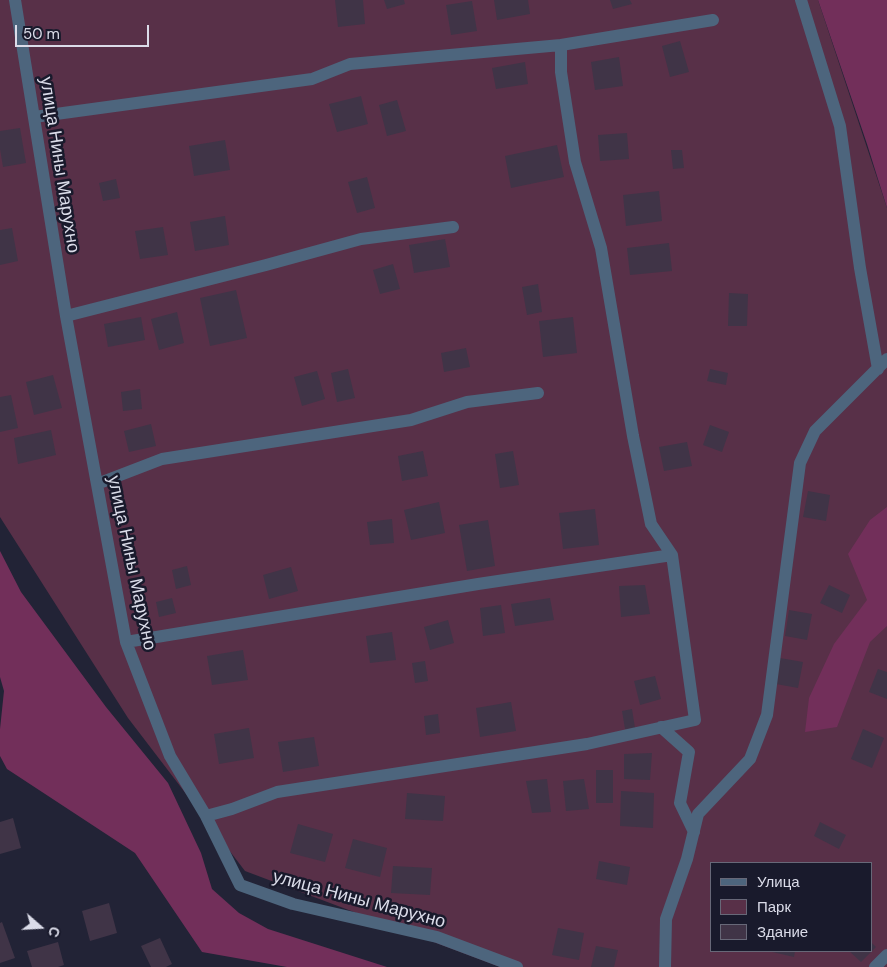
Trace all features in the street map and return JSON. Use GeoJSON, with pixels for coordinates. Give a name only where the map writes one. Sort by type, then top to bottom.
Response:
{"type":"FeatureCollection","features":[{"type":"Feature","properties":{"kind":"street","name":"улица Нины Марухно"},"geometry":{"type":"LineString","coordinates":[[15,0],[66,316],[126,642],[170,756],[206,816],[240,885],[293,904],[437,937],[517,967]]}},
{"type":"Feature","properties":{"kind":"street"},"geometry":{"type":"LineString","coordinates":[[801,0],[840,126],[860,268],[878,369]]}},
{"type":"Feature","properties":{"kind":"street"},"geometry":{"type":"LineString","coordinates":[[34,117],[312,79],[350,64],[561,45],[713,20]]}},
{"type":"Feature","properties":{"kind":"street"},"geometry":{"type":"LineString","coordinates":[[206,816],[232,809],[277,792],[587,744],[695,720],[672,555],[651,524],[633,436],[602,248],[575,162],[561,72],[561,45]]}},
{"type":"Feature","properties":{"kind":"street"},"geometry":{"type":"LineString","coordinates":[[66,316],[361,239],[453,227]]}},
{"type":"Feature","properties":{"kind":"street"},"geometry":{"type":"LineString","coordinates":[[665,967],[666,920],[687,859],[698,814],[750,758],[767,715],[800,464],[815,431],[887,359]]}},
{"type":"Feature","properties":{"kind":"street"},"geometry":{"type":"LineString","coordinates":[[97,484],[162,459],[411,420],[468,402],[538,393]]}},
{"type":"Feature","properties":{"kind":"street"},"geometry":{"type":"LineString","coordinates":[[126,642],[478,584],[672,555]]}},
{"type":"Feature","properties":{"kind":"street"},"geometry":{"type":"LineString","coordinates":[[661,728],[689,752],[680,803],[694,832]]}},
{"type":"Feature","properties":{"kind":"street"},"geometry":{"type":"LineString","coordinates":[[876,967],[887,955]]}},
{"type":"Feature","properties":{"kind":"green space"},"geometry":{"type":"Polygon","coordinates":[[[0,0],[818,0],[887,208],[887,967],[500,967],[245,871],[128,718],[0,517],[0,0]]]}},
{"type":"Feature","properties":{"kind":"shaded area"},"geometry":{"type":"Polygon","coordinates":[[[818,0],[887,0],[887,208],[867,144],[818,0]]]}},
{"type":"Feature","properties":{"kind":"shaded area"},"geometry":{"type":"Polygon","coordinates":[[[887,507],[887,626],[870,642],[837,727],[805,732],[809,698],[834,644],[867,600],[848,554],[870,520],[887,507]]]}},
{"type":"Feature","properties":{"kind":"shaded area"},"geometry":{"type":"Polygon","coordinates":[[[0,551],[21,592],[106,707],[168,783],[201,853],[212,889],[239,913],[268,929],[387,967],[287,967],[202,952],[135,853],[7,769],[0,756],[0,729],[4,691],[0,677],[0,551]]]}},
{"type":"Feature","properties":{"kind":"building"},"geometry":{"type":"Polygon","coordinates":[[[335,0],[363,0],[365,24],[338,27],[335,0]]]}},
{"type":"Feature","properties":{"kind":"building"},"geometry":{"type":"Polygon","coordinates":[[[384,0],[404,0],[405,4],[387,9],[384,0]]]}},
{"type":"Feature","properties":{"kind":"building"},"geometry":{"type":"Polygon","coordinates":[[[494,0],[528,0],[530,14],[497,20],[494,0]]]}},
{"type":"Feature","properties":{"kind":"building"},"geometry":{"type":"Polygon","coordinates":[[[610,0],[630,0],[632,4],[613,9],[610,0]]]}},
{"type":"Feature","properties":{"kind":"building"},"geometry":{"type":"Polygon","coordinates":[[[472,1],[477,31],[451,35],[446,5],[472,1]]]}},
{"type":"Feature","properties":{"kind":"building"},"geometry":{"type":"Polygon","coordinates":[[[680,41],[689,72],[670,77],[662,46],[680,41]]]}},
{"type":"Feature","properties":{"kind":"building"},"geometry":{"type":"Polygon","coordinates":[[[619,57],[623,86],[595,90],[591,62],[619,57]]]}},
{"type":"Feature","properties":{"kind":"building"},"geometry":{"type":"Polygon","coordinates":[[[525,62],[528,84],[496,89],[492,68],[525,62]]]}},
{"type":"Feature","properties":{"kind":"building"},"geometry":{"type":"Polygon","coordinates":[[[361,96],[368,124],[337,132],[329,104],[361,96]]]}},
{"type":"Feature","properties":{"kind":"building"},"geometry":{"type":"Polygon","coordinates":[[[397,100],[406,131],[387,136],[379,105],[397,100]]]}},
{"type":"Feature","properties":{"kind":"building"},"geometry":{"type":"Polygon","coordinates":[[[20,128],[26,163],[3,167],[0,131],[20,128]]]}},
{"type":"Feature","properties":{"kind":"building"},"geometry":{"type":"Polygon","coordinates":[[[627,133],[629,159],[600,161],[598,135],[627,133]]]}},
{"type":"Feature","properties":{"kind":"building"},"geometry":{"type":"Polygon","coordinates":[[[225,140],[230,170],[194,176],[189,146],[225,140]]]}},
{"type":"Feature","properties":{"kind":"building"},"geometry":{"type":"Polygon","coordinates":[[[557,145],[564,177],[511,188],[505,156],[557,145]]]}},
{"type":"Feature","properties":{"kind":"building"},"geometry":{"type":"Polygon","coordinates":[[[671,150],[682,150],[684,168],[673,169],[671,150]]]}},
{"type":"Feature","properties":{"kind":"building"},"geometry":{"type":"Polygon","coordinates":[[[367,177],[375,208],[357,213],[348,182],[367,177]]]}},
{"type":"Feature","properties":{"kind":"building"},"geometry":{"type":"Polygon","coordinates":[[[116,179],[120,198],[103,201],[99,183],[116,179]]]}},
{"type":"Feature","properties":{"kind":"building"},"geometry":{"type":"Polygon","coordinates":[[[659,191],[662,221],[626,226],[623,195],[659,191]]]}},
{"type":"Feature","properties":{"kind":"building"},"geometry":{"type":"Polygon","coordinates":[[[225,216],[229,245],[195,251],[190,222],[225,216]]]}},
{"type":"Feature","properties":{"kind":"building"},"geometry":{"type":"Polygon","coordinates":[[[163,227],[168,255],[140,259],[135,231],[163,227]]]}},
{"type":"Feature","properties":{"kind":"building"},"geometry":{"type":"Polygon","coordinates":[[[12,228],[18,261],[0,265],[0,230],[12,228]]]}},
{"type":"Feature","properties":{"kind":"building"},"geometry":{"type":"Polygon","coordinates":[[[445,239],[450,267],[414,273],[409,245],[445,239]]]}},
{"type":"Feature","properties":{"kind":"building"},"geometry":{"type":"Polygon","coordinates":[[[669,243],[672,271],[630,275],[627,248],[669,243]]]}},
{"type":"Feature","properties":{"kind":"building"},"geometry":{"type":"Polygon","coordinates":[[[393,264],[400,289],[380,294],[373,270],[393,264]]]}},
{"type":"Feature","properties":{"kind":"building"},"geometry":{"type":"Polygon","coordinates":[[[538,284],[542,312],[527,315],[522,287],[538,284]]]}},
{"type":"Feature","properties":{"kind":"building"},"geometry":{"type":"Polygon","coordinates":[[[236,290],[247,338],[210,346],[200,298],[236,290]]]}},
{"type":"Feature","properties":{"kind":"building"},"geometry":{"type":"Polygon","coordinates":[[[729,293],[748,294],[747,326],[728,326],[729,293]]]}},
{"type":"Feature","properties":{"kind":"building"},"geometry":{"type":"Polygon","coordinates":[[[177,312],[184,343],[159,350],[151,319],[177,312]]]}},
{"type":"Feature","properties":{"kind":"building"},"geometry":{"type":"Polygon","coordinates":[[[141,317],[145,340],[108,347],[104,324],[141,317]]]}},
{"type":"Feature","properties":{"kind":"building"},"geometry":{"type":"Polygon","coordinates":[[[573,317],[577,353],[543,357],[539,321],[573,317]]]}},
{"type":"Feature","properties":{"kind":"building"},"geometry":{"type":"Polygon","coordinates":[[[466,348],[470,367],[444,372],[441,353],[466,348]]]}},
{"type":"Feature","properties":{"kind":"building"},"geometry":{"type":"Polygon","coordinates":[[[348,369],[355,398],[337,402],[331,373],[348,369]]]}},
{"type":"Feature","properties":{"kind":"building"},"geometry":{"type":"Polygon","coordinates":[[[710,369],[728,373],[726,385],[707,381],[710,369]]]}},
{"type":"Feature","properties":{"kind":"building"},"geometry":{"type":"Polygon","coordinates":[[[317,371],[325,399],[302,406],[294,377],[317,371]]]}},
{"type":"Feature","properties":{"kind":"building"},"geometry":{"type":"Polygon","coordinates":[[[53,375],[62,408],[34,415],[26,382],[53,375]]]}},
{"type":"Feature","properties":{"kind":"building"},"geometry":{"type":"Polygon","coordinates":[[[140,389],[142,409],[123,411],[121,392],[140,389]]]}},
{"type":"Feature","properties":{"kind":"building"},"geometry":{"type":"Polygon","coordinates":[[[11,395],[18,428],[0,432],[0,397],[11,395]]]}},
{"type":"Feature","properties":{"kind":"building"},"geometry":{"type":"Polygon","coordinates":[[[151,424],[156,446],[129,452],[124,431],[151,424]]]}},
{"type":"Feature","properties":{"kind":"building"},"geometry":{"type":"Polygon","coordinates":[[[710,425],[729,432],[722,452],[703,445],[710,425]]]}},
{"type":"Feature","properties":{"kind":"building"},"geometry":{"type":"Polygon","coordinates":[[[51,430],[56,455],[18,464],[14,438],[51,430]]]}},
{"type":"Feature","properties":{"kind":"building"},"geometry":{"type":"Polygon","coordinates":[[[687,442],[692,466],[664,471],[659,447],[687,442]]]}},
{"type":"Feature","properties":{"kind":"building"},"geometry":{"type":"Polygon","coordinates":[[[423,451],[428,476],[402,481],[398,456],[423,451]]]}},
{"type":"Feature","properties":{"kind":"building"},"geometry":{"type":"Polygon","coordinates":[[[513,451],[519,485],[500,488],[495,454],[513,451]]]}},
{"type":"Feature","properties":{"kind":"building"},"geometry":{"type":"Polygon","coordinates":[[[808,491],[830,495],[826,521],[803,517],[808,491]]]}},
{"type":"Feature","properties":{"kind":"building"},"geometry":{"type":"Polygon","coordinates":[[[439,502],[445,533],[411,540],[404,510],[439,502]]]}},
{"type":"Feature","properties":{"kind":"building"},"geometry":{"type":"Polygon","coordinates":[[[595,509],[599,545],[563,549],[559,513],[595,509]]]}},
{"type":"Feature","properties":{"kind":"building"},"geometry":{"type":"Polygon","coordinates":[[[392,519],[394,543],[370,545],[367,522],[392,519]]]}},
{"type":"Feature","properties":{"kind":"building"},"geometry":{"type":"Polygon","coordinates":[[[488,520],[495,566],[467,571],[459,525],[488,520]]]}},
{"type":"Feature","properties":{"kind":"building"},"geometry":{"type":"Polygon","coordinates":[[[187,566],[191,585],[176,589],[172,570],[187,566]]]}},
{"type":"Feature","properties":{"kind":"building"},"geometry":{"type":"Polygon","coordinates":[[[291,567],[298,591],[269,599],[263,575],[291,567]]]}},
{"type":"Feature","properties":{"kind":"building"},"geometry":{"type":"Polygon","coordinates":[[[645,585],[650,614],[621,617],[619,586],[645,585]]]}},
{"type":"Feature","properties":{"kind":"building"},"geometry":{"type":"Polygon","coordinates":[[[829,585],[850,595],[842,613],[820,603],[829,585]]]}},
{"type":"Feature","properties":{"kind":"building"},"geometry":{"type":"Polygon","coordinates":[[[172,598],[176,613],[159,617],[156,602],[172,598]]]}},
{"type":"Feature","properties":{"kind":"building"},"geometry":{"type":"Polygon","coordinates":[[[550,598],[554,620],[515,626],[511,604],[550,598]]]}},
{"type":"Feature","properties":{"kind":"building"},"geometry":{"type":"Polygon","coordinates":[[[501,605],[505,633],[483,636],[480,608],[501,605]]]}},
{"type":"Feature","properties":{"kind":"building"},"geometry":{"type":"Polygon","coordinates":[[[789,610],[812,614],[807,640],[785,636],[789,610]]]}},
{"type":"Feature","properties":{"kind":"building"},"geometry":{"type":"Polygon","coordinates":[[[448,620],[454,643],[430,650],[424,627],[448,620]]]}},
{"type":"Feature","properties":{"kind":"building"},"geometry":{"type":"Polygon","coordinates":[[[392,632],[396,660],[370,663],[366,636],[392,632]]]}},
{"type":"Feature","properties":{"kind":"building"},"geometry":{"type":"Polygon","coordinates":[[[243,650],[248,680],[212,685],[207,656],[243,650]]]}},
{"type":"Feature","properties":{"kind":"building"},"geometry":{"type":"Polygon","coordinates":[[[780,658],[803,662],[798,688],[776,684],[780,658]]]}},
{"type":"Feature","properties":{"kind":"building"},"geometry":{"type":"Polygon","coordinates":[[[425,661],[428,681],[415,683],[412,663],[425,661]]]}},
{"type":"Feature","properties":{"kind":"building"},"geometry":{"type":"Polygon","coordinates":[[[878,669],[887,672],[887,699],[869,692],[878,669]]]}},
{"type":"Feature","properties":{"kind":"building"},"geometry":{"type":"Polygon","coordinates":[[[655,676],[661,699],[640,705],[634,681],[655,676]]]}},
{"type":"Feature","properties":{"kind":"building"},"geometry":{"type":"Polygon","coordinates":[[[511,702],[516,731],[480,737],[476,708],[511,702]]]}},
{"type":"Feature","properties":{"kind":"building"},"geometry":{"type":"Polygon","coordinates":[[[632,709],[635,728],[625,729],[622,711],[632,709]]]}},
{"type":"Feature","properties":{"kind":"building"},"geometry":{"type":"Polygon","coordinates":[[[438,714],[440,733],[426,735],[424,716],[438,714]]]}},
{"type":"Feature","properties":{"kind":"building"},"geometry":{"type":"Polygon","coordinates":[[[249,728],[254,758],[219,764],[214,734],[249,728]]]}},
{"type":"Feature","properties":{"kind":"building"},"geometry":{"type":"Polygon","coordinates":[[[863,729],[884,738],[872,768],[851,759],[863,729]]]}},
{"type":"Feature","properties":{"kind":"building"},"geometry":{"type":"Polygon","coordinates":[[[314,737],[319,766],[283,772],[278,742],[314,737]]]}},
{"type":"Feature","properties":{"kind":"building"},"geometry":{"type":"Polygon","coordinates":[[[652,753],[650,780],[624,779],[624,754],[652,753]]]}},
{"type":"Feature","properties":{"kind":"building"},"geometry":{"type":"Polygon","coordinates":[[[596,770],[613,770],[613,803],[596,803],[596,770]]]}},
{"type":"Feature","properties":{"kind":"building"},"geometry":{"type":"Polygon","coordinates":[[[547,779],[551,812],[532,813],[526,781],[547,779]]]}},
{"type":"Feature","properties":{"kind":"building"},"geometry":{"type":"Polygon","coordinates":[[[584,779],[589,809],[566,811],[563,781],[584,779]]]}},
{"type":"Feature","properties":{"kind":"building"},"geometry":{"type":"Polygon","coordinates":[[[621,791],[654,793],[653,828],[620,826],[621,791]]]}},
{"type":"Feature","properties":{"kind":"building"},"geometry":{"type":"Polygon","coordinates":[[[407,793],[445,796],[443,821],[405,819],[407,793]]]}},
{"type":"Feature","properties":{"kind":"building"},"geometry":{"type":"Polygon","coordinates":[[[13,818],[21,848],[0,854],[0,822],[13,818]]]}},
{"type":"Feature","properties":{"kind":"building"},"geometry":{"type":"Polygon","coordinates":[[[820,822],[846,835],[839,849],[814,836],[820,822]]]}},
{"type":"Feature","properties":{"kind":"building"},"geometry":{"type":"Polygon","coordinates":[[[298,824],[333,834],[325,862],[290,853],[298,824]]]}},
{"type":"Feature","properties":{"kind":"building"},"geometry":{"type":"Polygon","coordinates":[[[353,839],[387,848],[380,877],[345,868],[353,839]]]}},
{"type":"Feature","properties":{"kind":"building"},"geometry":{"type":"Polygon","coordinates":[[[599,861],[630,867],[627,885],[596,879],[599,861]]]}},
{"type":"Feature","properties":{"kind":"building"},"geometry":{"type":"Polygon","coordinates":[[[393,866],[432,868],[430,895],[391,893],[393,866]]]}},
{"type":"Feature","properties":{"kind":"building"},"geometry":{"type":"Polygon","coordinates":[[[109,903],[117,933],[90,941],[82,911],[109,903]]]}},
{"type":"Feature","properties":{"kind":"building"},"geometry":{"type":"Polygon","coordinates":[[[2,922],[15,958],[0,963],[0,923],[2,922]]]}},
{"type":"Feature","properties":{"kind":"building"},"geometry":{"type":"Polygon","coordinates":[[[558,928],[584,933],[579,960],[552,955],[558,928]]]}},
{"type":"Feature","properties":{"kind":"building"},"geometry":{"type":"Polygon","coordinates":[[[160,938],[172,964],[166,967],[151,967],[141,946],[160,938]]]}},
{"type":"Feature","properties":{"kind":"building"},"geometry":{"type":"Polygon","coordinates":[[[58,942],[64,965],[58,967],[32,967],[27,951],[58,942]]]}},
{"type":"Feature","properties":{"kind":"building"},"geometry":{"type":"Polygon","coordinates":[[[872,943],[876,947],[872,951],[872,943]]]}},
{"type":"Feature","properties":{"kind":"building"},"geometry":{"type":"Polygon","coordinates":[[[596,946],[618,950],[614,967],[591,967],[596,946]]]}},
{"type":"Feature","properties":{"kind":"building"},"geometry":{"type":"Polygon","coordinates":[[[772,952],[795,952],[794,957],[772,952]]]}},
{"type":"Feature","properties":{"kind":"building"},"geometry":{"type":"Polygon","coordinates":[[[850,952],[871,952],[861,962],[850,952]]]}}]}
